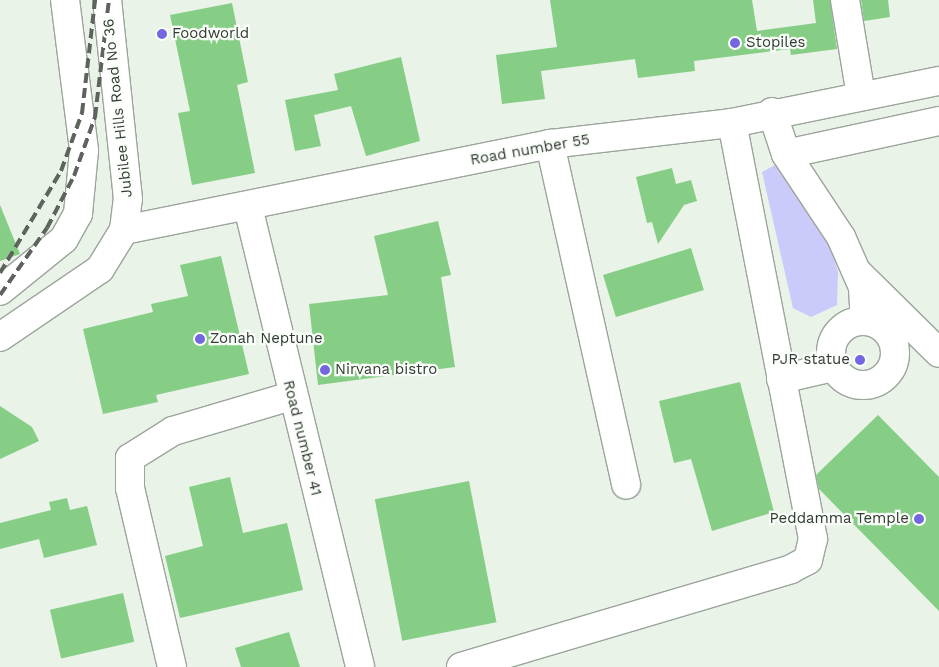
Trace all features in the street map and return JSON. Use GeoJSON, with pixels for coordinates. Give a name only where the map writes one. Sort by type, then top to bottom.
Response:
{"type":"FeatureCollection","features":[{"type":"Feature","properties":{"kind":"street"},"geometry":{"type":"LineString","coordinates":[[0,291],[64,239],[78,214],[84,150],[65,0]]}},
{"type":"Feature","properties":{"kind":"street","name":"Jubilee Hills Road No 36"},"geometry":{"type":"LineString","coordinates":[[0,336],[100,269],[124,230],[128,199],[107,0]]}},
{"type":"Feature","properties":{"kind":"street"},"geometry":{"type":"LineString","coordinates":[[845,0],[861,96]]}},
{"type":"Feature","properties":{"kind":"street","name":"Road number 55"},"geometry":{"type":"LineString","coordinates":[[124,230],[248,207],[550,144],[732,123],[772,112],[939,81]]}},
{"type":"Feature","properties":{"kind":"street"},"geometry":{"type":"LineString","coordinates":[[772,112],[786,154],[841,236],[857,272],[865,320]]}},
{"type":"Feature","properties":{"kind":"street"},"geometry":{"type":"LineString","coordinates":[[786,154],[939,122]]}},
{"type":"Feature","properties":{"kind":"street"},"geometry":{"type":"LineString","coordinates":[[461,667],[791,569],[808,560],[813,540],[732,123]]}},
{"type":"Feature","properties":{"kind":"street"},"geometry":{"type":"LineString","coordinates":[[550,144],[626,485]]}},
{"type":"Feature","properties":{"kind":"street","name":"Road number 41"},"geometry":{"type":"LineString","coordinates":[[248,207],[291,396],[360,667]]}},
{"type":"Feature","properties":{"kind":"street"},"geometry":{"type":"LineString","coordinates":[[857,272],[935,343]]}},
{"type":"Feature","properties":{"kind":"street"},"geometry":{"type":"LineString","coordinates":[[865,320],[881,325],[892,338],[895,355],[890,371],[877,382],[860,385],[845,380],[833,367],[830,350],[836,334],[848,323],[865,320]]}},
{"type":"Feature","properties":{"kind":"street"},"geometry":{"type":"LineString","coordinates":[[781,379],[833,367]]}},
{"type":"Feature","properties":{"kind":"street"},"geometry":{"type":"LineString","coordinates":[[172,667],[130,488],[130,458],[173,431],[291,396]]}},
{"type":"Feature","properties":{"kind":"shaded area"},"geometry":{"type":"Polygon","coordinates":[[[777,164],[828,238],[838,272],[837,305],[811,317],[793,308],[762,172],[777,164]]]}},
{"type":"Feature","properties":{"kind":"building"},"geometry":{"type":"Polygon","coordinates":[[[550,0],[752,0],[757,31],[816,23],[813,0],[830,0],[837,49],[791,55],[790,49],[694,61],[695,71],[638,78],[635,59],[541,71],[545,99],[502,104],[496,55],[557,47],[550,0]]]}},
{"type":"Feature","properties":{"kind":"building"},"geometry":{"type":"Polygon","coordinates":[[[861,0],[888,0],[890,17],[864,21],[861,0]]]}},
{"type":"Feature","properties":{"kind":"building"},"geometry":{"type":"Polygon","coordinates":[[[232,3],[248,82],[237,85],[255,173],[192,185],[178,113],[190,111],[170,15],[232,3]]]}},
{"type":"Feature","properties":{"kind":"building"},"geometry":{"type":"Polygon","coordinates":[[[401,57],[420,141],[366,156],[351,106],[314,115],[321,146],[295,151],[285,100],[338,90],[334,74],[401,57]]]}},
{"type":"Feature","properties":{"kind":"building"},"geometry":{"type":"Polygon","coordinates":[[[672,168],[676,184],[691,180],[697,201],[684,205],[658,244],[652,222],[647,223],[636,177],[672,168]]]}},
{"type":"Feature","properties":{"kind":"building"},"geometry":{"type":"Polygon","coordinates":[[[0,205],[20,254],[0,261],[0,205]]]}},
{"type":"Feature","properties":{"kind":"building"},"geometry":{"type":"Polygon","coordinates":[[[438,221],[451,275],[441,277],[455,367],[318,385],[309,304],[388,295],[374,236],[438,221]]]}},
{"type":"Feature","properties":{"kind":"building"},"geometry":{"type":"Polygon","coordinates":[[[691,248],[704,290],[616,317],[603,275],[691,248]]]}},
{"type":"Feature","properties":{"kind":"building"},"geometry":{"type":"Polygon","coordinates":[[[221,256],[249,374],[156,395],[158,402],[103,414],[83,329],[153,312],[151,304],[188,296],[180,265],[221,256]]]}},
{"type":"Feature","properties":{"kind":"building"},"geometry":{"type":"Polygon","coordinates":[[[740,382],[774,512],[712,531],[691,459],[674,463],[659,401],[740,382]]]}},
{"type":"Feature","properties":{"kind":"building"},"geometry":{"type":"Polygon","coordinates":[[[0,406],[32,427],[39,441],[0,459],[0,406]]]}},
{"type":"Feature","properties":{"kind":"building"},"geometry":{"type":"Polygon","coordinates":[[[878,415],[939,477],[939,611],[819,489],[816,475],[878,415]]]}},
{"type":"Feature","properties":{"kind":"building"},"geometry":{"type":"Polygon","coordinates":[[[230,477],[243,533],[287,523],[303,590],[180,618],[165,556],[203,546],[189,487],[230,477]]]}},
{"type":"Feature","properties":{"kind":"building"},"geometry":{"type":"Polygon","coordinates":[[[469,481],[496,622],[402,641],[375,499],[469,481]]]}},
{"type":"Feature","properties":{"kind":"building"},"geometry":{"type":"Polygon","coordinates":[[[67,498],[70,510],[87,506],[97,545],[44,558],[39,539],[0,549],[0,523],[51,510],[49,502],[67,498]]]}},
{"type":"Feature","properties":{"kind":"building"},"geometry":{"type":"Polygon","coordinates":[[[123,593],[134,642],[61,659],[50,610],[123,593]]]}},
{"type":"Feature","properties":{"kind":"building"},"geometry":{"type":"Polygon","coordinates":[[[289,632],[300,667],[241,667],[235,648],[289,632]]]}},
{"type":"Feature","properties":{"kind":"railway"},"geometry":{"type":"LineString","coordinates":[[0,273],[61,171],[82,113],[95,0]]}},
{"type":"Feature","properties":{"kind":"railway"},"geometry":{"type":"LineString","coordinates":[[0,295],[47,228],[74,176],[95,117],[109,0]]}},
{"type":"Feature","properties":{"kind":"place","name":"Foodworld"},"geometry":{"type":"Point","coordinates":[162,34]}},
{"type":"Feature","properties":{"kind":"place","name":"Stopiles"},"geometry":{"type":"Point","coordinates":[735,43]}},
{"type":"Feature","properties":{"kind":"place","name":"Zonah Neptune"},"geometry":{"type":"Point","coordinates":[200,339]}},
{"type":"Feature","properties":{"kind":"place","name":"PJR statue"},"geometry":{"type":"Point","coordinates":[860,360]}},
{"type":"Feature","properties":{"kind":"place","name":"Nirvana bistro"},"geometry":{"type":"Point","coordinates":[325,370]}},
{"type":"Feature","properties":{"kind":"place","name":"Peddamma Temple"},"geometry":{"type":"Point","coordinates":[919,519]}}]}
